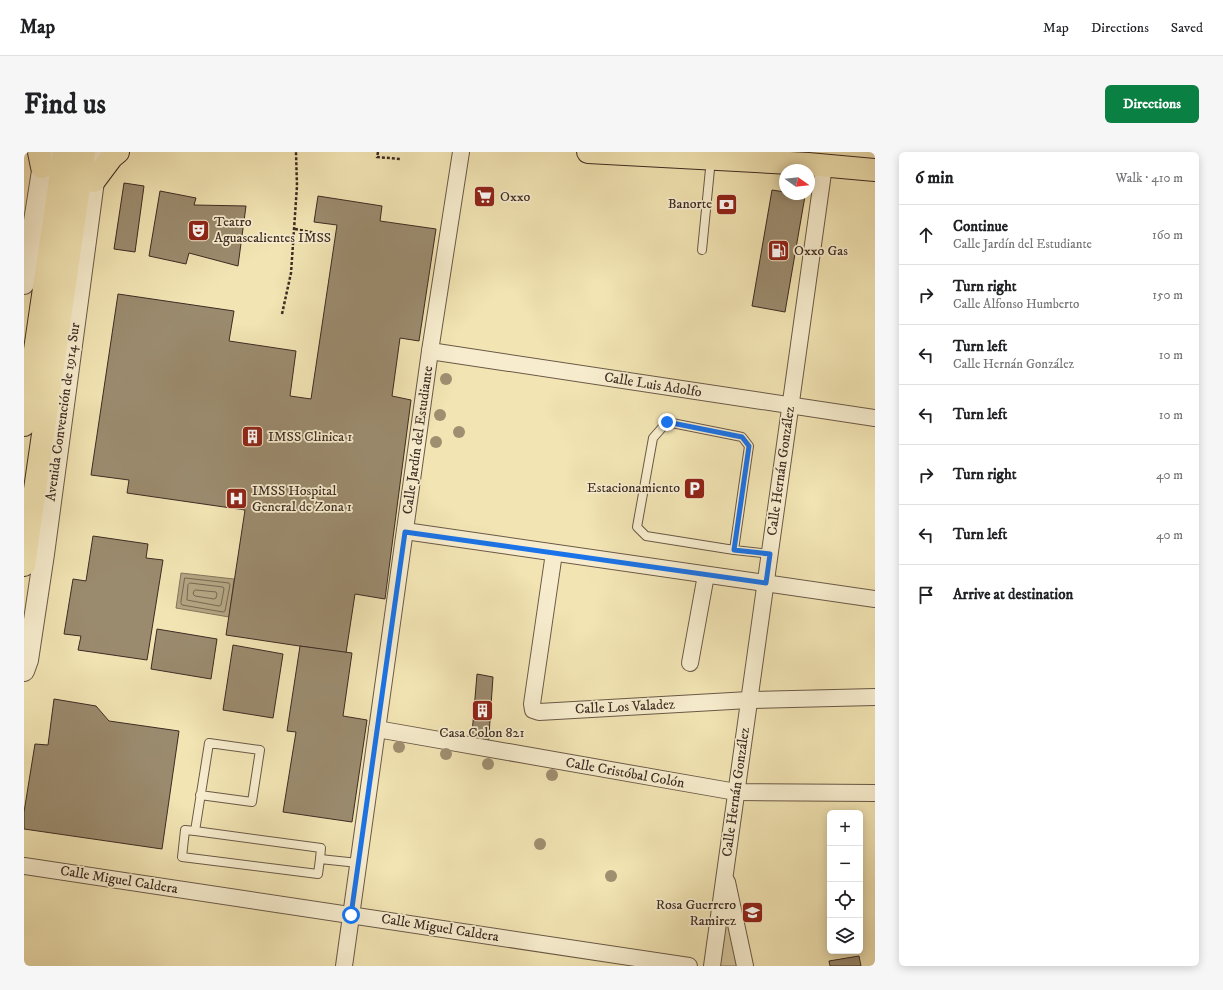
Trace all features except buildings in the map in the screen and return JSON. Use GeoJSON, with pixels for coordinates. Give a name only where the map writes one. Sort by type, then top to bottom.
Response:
{"type":"FeatureCollection","features":[{"type":"Feature","properties":{"kind":"main road"},"geometry":{"type":"LineString","coordinates":[[24,425],[64,152]]}},
{"type":"Feature","properties":{"kind":"main road","name":"Avenida Convención de 1914 Sur"},"geometry":{"type":"LineString","coordinates":[[24,565],[84,152]]}},
{"type":"Feature","properties":{"kind":"main road"},"geometry":{"type":"LineString","coordinates":[[94,182],[112,157],[118,152]]}},
{"type":"Feature","properties":{"kind":"main road"},"geometry":{"type":"LineString","coordinates":[[588,152],[875,170]]}},
{"type":"Feature","properties":{"kind":"street","name":"Avenida Convención de 1914 Sur"},"geometry":{"type":"LineString","coordinates":[[24,671],[28,660],[44,554],[94,182],[102,152]]}},
{"type":"Feature","properties":{"kind":"street","name":"Calle Jardín del Estudiante"},"geometry":{"type":"LineString","coordinates":[[344,966],[430,352],[461,152]]}},
{"type":"Feature","properties":{"kind":"street"},"geometry":{"type":"LineString","coordinates":[[24,284],[29,224],[42,157]]}},
{"type":"Feature","properties":{"kind":"street","name":"Calle Hernán González"},"geometry":{"type":"LineString","coordinates":[[712,966],[824,166]]}},
{"type":"Feature","properties":{"kind":"street","name":"Calle Luis Adolfo"},"geometry":{"type":"LineString","coordinates":[[430,352],[875,418]]}},
{"type":"Feature","properties":{"kind":"street"},"geometry":{"type":"LineString","coordinates":[[405,532],[875,599]]}},
{"type":"Feature","properties":{"kind":"street","name":"Calle Los Valadez"},"geometry":{"type":"LineString","coordinates":[[554,553],[532,704],[533,710],[538,712],[750,700],[875,697]]}},
{"type":"Feature","properties":{"kind":"street"},"geometry":{"type":"LineString","coordinates":[[690,663],[706,575]]}},
{"type":"Feature","properties":{"kind":"street","name":"Calle Cristóbal Colón"},"geometry":{"type":"LineString","coordinates":[[377,729],[736,792],[875,792]]}},
{"type":"Feature","properties":{"kind":"street","name":"Calle Miguel Caldera"},"geometry":{"type":"LineString","coordinates":[[24,866],[689,966]]}},
{"type":"Feature","properties":{"kind":"street"},"geometry":{"type":"LineString","coordinates":[[725,871],[745,966]]}},
{"type":"Feature","properties":{"kind":"lane"},"geometry":{"type":"LineString","coordinates":[[702,250],[711,159]]}},
{"type":"Feature","properties":{"kind":"lane"},"geometry":{"type":"LineString","coordinates":[[734,550],[749,446],[742,437],[667,422],[652,438],[637,527],[646,536],[734,550],[770,554]]}},
{"type":"Feature","properties":{"kind":"lane"},"geometry":{"type":"LineString","coordinates":[[195,830],[200,795],[209,743],[260,750],[252,802],[200,795]]}},
{"type":"Feature","properties":{"kind":"lane"},"geometry":{"type":"LineString","coordinates":[[185,830],[195,830],[321,848],[320,859],[318,874],[182,857],[185,830]]}},
{"type":"Feature","properties":{"kind":"lane"},"geometry":{"type":"LineString","coordinates":[[320,859],[358,863]]}},
{"type":"Feature","properties":{"kind":"path"},"geometry":{"type":"LineString","coordinates":[[282,314],[291,273],[295,229],[296,152]]}},
{"type":"Feature","properties":{"kind":"path"},"geometry":{"type":"LineString","coordinates":[[378,152],[377,157],[400,159]]}},
{"type":"Feature","properties":{"kind":"path"},"geometry":{"type":"LineString","coordinates":[[295,229],[326,235]]}},
{"type":"Feature","properties":{"kind":"shaded area"},"geometry":{"type":"Polygon","coordinates":[[[725,880],[739,966],[714,966],[725,880]]]}},
{"type":"Feature","properties":{"kind":"water"},"geometry":{"type":"Polygon","coordinates":[[[181,573],[234,579],[229,617],[176,608],[181,573]]]}},
{"type":"Feature","properties":{"kind":"place","name":"Oxxo"},"geometry":{"type":"Point","coordinates":[485,197]}},
{"type":"Feature","properties":{"kind":"place","name":"Banorte"},"geometry":{"type":"Point","coordinates":[727,204]}},
{"type":"Feature","properties":{"kind":"place","name":"Teatro Aguascalientes IMSS"},"geometry":{"type":"Point","coordinates":[198,230]}},
{"type":"Feature","properties":{"kind":"place","name":"Oxxo Gas"},"geometry":{"type":"Point","coordinates":[779,251]}},
{"type":"Feature","properties":{"kind":"place","name":"IMSS Clinica 1"},"geometry":{"type":"Point","coordinates":[252,437]}},
{"type":"Feature","properties":{"kind":"place","name":"Estacionamiento"},"geometry":{"type":"Point","coordinates":[695,488]}},
{"type":"Feature","properties":{"kind":"place","name":"IMSS Hospital General de Zona 1"},"geometry":{"type":"Point","coordinates":[237,499]}},
{"type":"Feature","properties":{"kind":"place","name":"Casa Colon 821"},"geometry":{"type":"Point","coordinates":[482,711]}},
{"type":"Feature","properties":{"kind":"place","name":"Rosa Guerrero Ramirez"},"geometry":{"type":"Point","coordinates":[752,913]}},
{"type":"Feature","properties":{"kind":"route"},"geometry":{"type":"LineString","coordinates":[[351,915],[405,532],[766,583],[770,554],[734,550],[749,446],[742,437],[667,422]]}}]}
